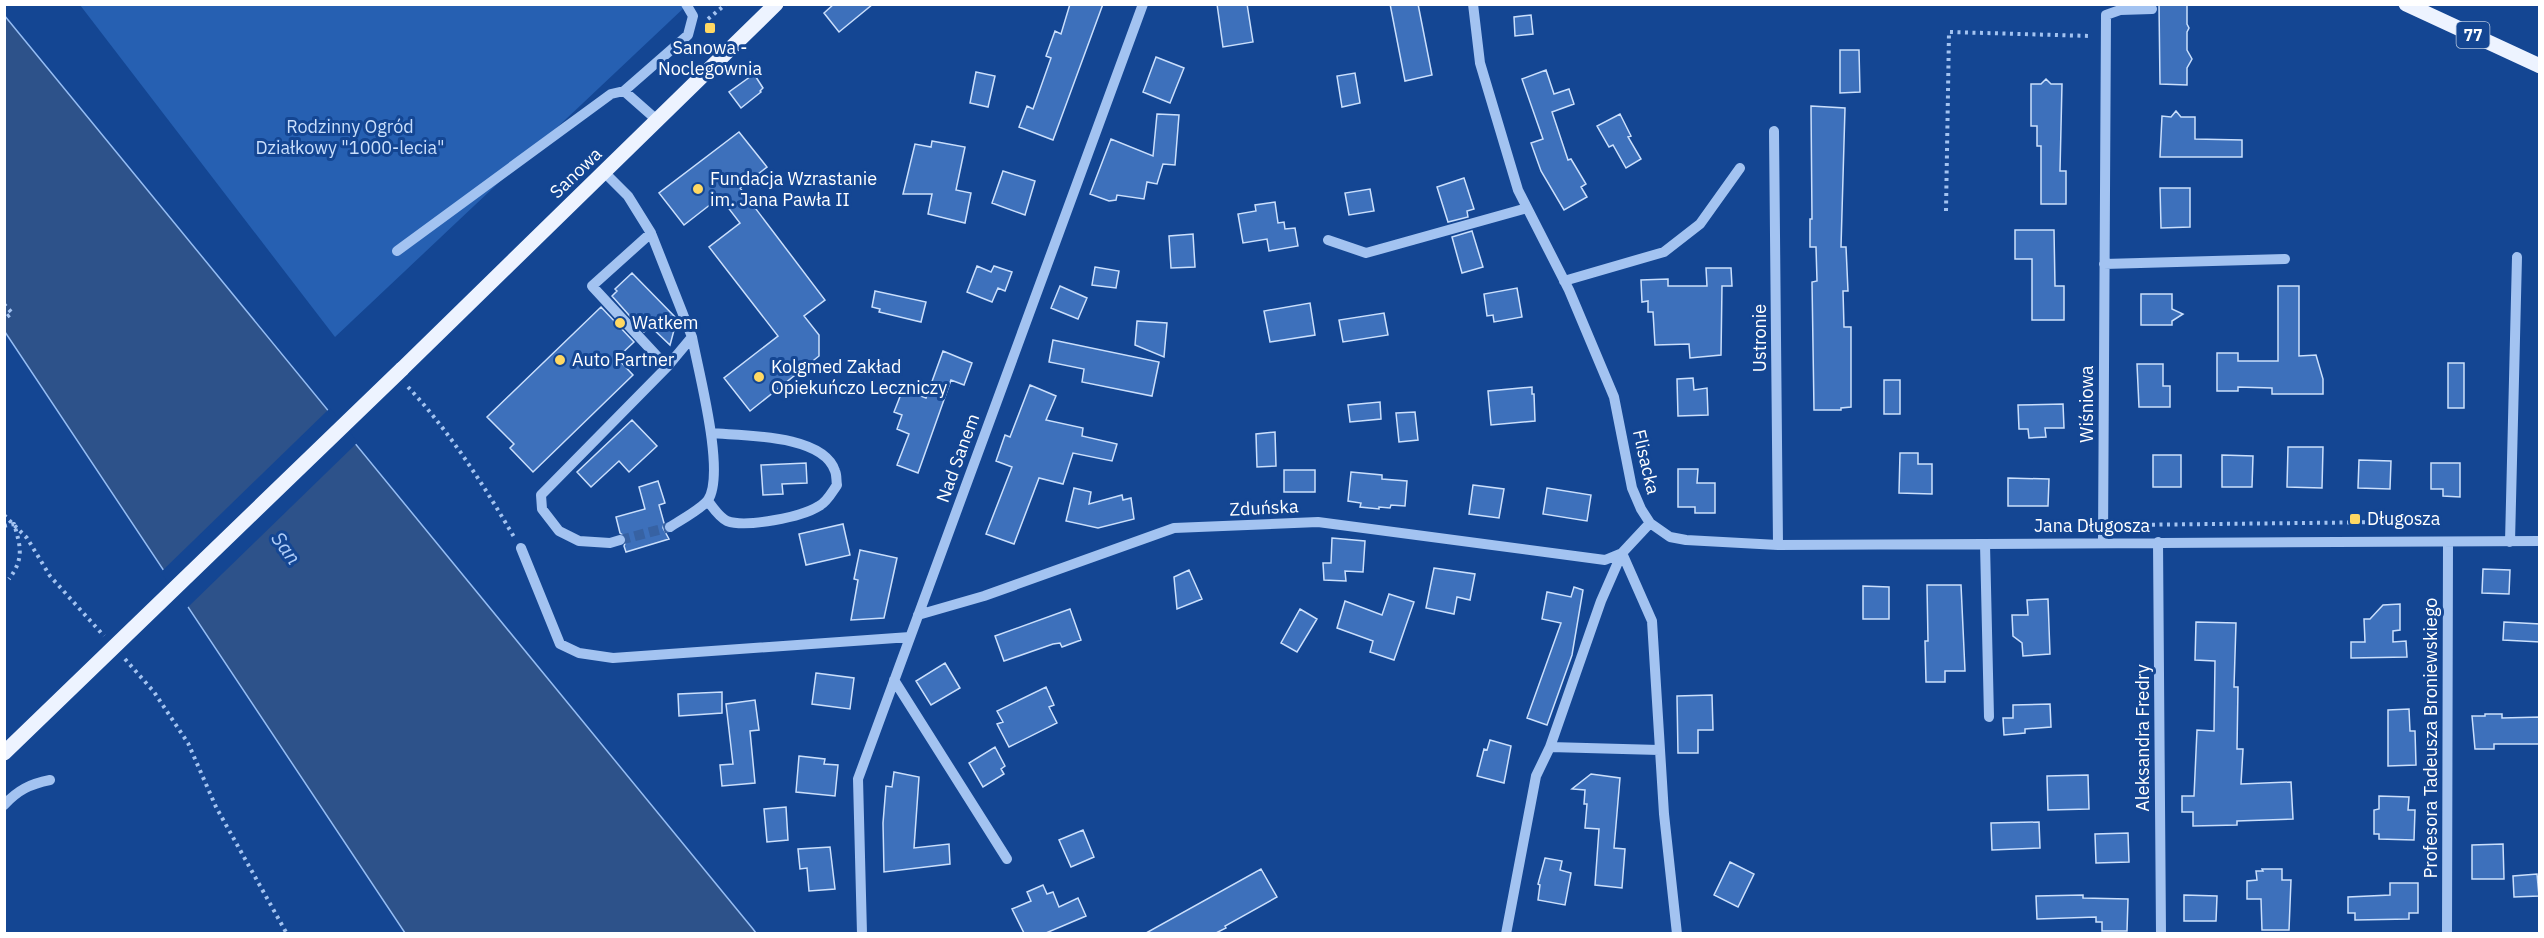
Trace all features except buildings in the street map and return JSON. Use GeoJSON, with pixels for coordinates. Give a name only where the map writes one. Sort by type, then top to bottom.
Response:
{"type":"FeatureCollection","features":[{"type":"Feature","properties":{"kind":"main road","name":"Sanowa"},"geometry":{"type":"LineString","coordinates":[[4,753],[658,121],[776,4]]}},
{"type":"Feature","properties":{"kind":"main road","name":"77"},"geometry":{"type":"LineString","coordinates":[[2406,4],[2540,66]]}},
{"type":"Feature","properties":{"kind":"street"},"geometry":{"type":"LineString","coordinates":[[397,251],[611,94],[624,91],[688,35],[693,16],[686,4]]}},
{"type":"Feature","properties":{"kind":"street","name":"Nad Sanem"},"geometry":{"type":"LineString","coordinates":[[862,933],[858,779],[1143,4]]}},
{"type":"Feature","properties":{"kind":"street","name":"Flisacka"},"geometry":{"type":"LineString","coordinates":[[1473,4],[1480,63],[1518,190],[1564,281],[1614,397],[1632,488],[1650,523]]}},
{"type":"Feature","properties":{"kind":"street","name":"Wiśniowa"},"geometry":{"type":"LineString","coordinates":[[2103,543],[2106,15],[2120,10],[2152,9]]}},
{"type":"Feature","properties":{"kind":"street"},"geometry":{"type":"LineString","coordinates":[[624,91],[658,121]]}},
{"type":"Feature","properties":{"kind":"street","name":"Ustronie"},"geometry":{"type":"LineString","coordinates":[[1774,131],[1778,545]]}},
{"type":"Feature","properties":{"kind":"street"},"geometry":{"type":"LineString","coordinates":[[1564,281],[1664,252],[1700,224],[1740,168]]}},
{"type":"Feature","properties":{"kind":"street"},"geometry":{"type":"LineString","coordinates":[[604,172],[628,196],[651,233],[692,337],[711,433],[715,478],[708,501],[670,526]]}},
{"type":"Feature","properties":{"kind":"street"},"geometry":{"type":"LineString","coordinates":[[1328,240],[1366,254],[1527,208]]}},
{"type":"Feature","properties":{"kind":"street"},"geometry":{"type":"LineString","coordinates":[[651,233],[592,286],[667,367]]}},
{"type":"Feature","properties":{"kind":"street"},"geometry":{"type":"LineString","coordinates":[[2510,542],[2517,256]]}},
{"type":"Feature","properties":{"kind":"street"},"geometry":{"type":"LineString","coordinates":[[2104,264],[2285,259]]}},
{"type":"Feature","properties":{"kind":"street"},"geometry":{"type":"LineString","coordinates":[[620,540],[610,543],[579,541],[559,531],[542,509],[542,495],[667,367],[692,337]]}},
{"type":"Feature","properties":{"kind":"street"},"geometry":{"type":"LineString","coordinates":[[708,501],[714,510],[726,520],[745,524],[797,515],[820,506],[837,485],[835,469],[815,450],[798,441],[711,433]]}},
{"type":"Feature","properties":{"kind":"street","name":"Zduńska"},"geometry":{"type":"LineString","coordinates":[[918,615],[984,596],[1174,528],[1318,522],[1605,560],[1622,553]]}},
{"type":"Feature","properties":{"kind":"street"},"geometry":{"type":"LineString","coordinates":[[1506,933],[1536,776],[1550,747],[1601,601],[1622,553],[1650,523]]}},
{"type":"Feature","properties":{"kind":"street","name":"Jana Długosza"},"geometry":{"type":"LineString","coordinates":[[1650,523],[1670,537],[1686,540],[1778,545],[2540,541]]}},
{"type":"Feature","properties":{"kind":"street","name":"Aleksandra Fredry"},"geometry":{"type":"LineString","coordinates":[[2158,542],[2160,933]]}},
{"type":"Feature","properties":{"kind":"street","name":"Profesora Tadeusza Broniewskiego"},"geometry":{"type":"LineString","coordinates":[[2447,933],[2448,542]]}},
{"type":"Feature","properties":{"kind":"street"},"geometry":{"type":"LineString","coordinates":[[1985,544],[1989,717]]}},
{"type":"Feature","properties":{"kind":"street"},"geometry":{"type":"LineString","coordinates":[[521,548],[560,644],[579,653],[613,657],[910,637]]}},
{"type":"Feature","properties":{"kind":"street"},"geometry":{"type":"LineString","coordinates":[[1622,553],[1652,621],[1664,814],[1677,933]]}},
{"type":"Feature","properties":{"kind":"street"},"geometry":{"type":"LineString","coordinates":[[894,680],[1007,859]]}},
{"type":"Feature","properties":{"kind":"street"},"geometry":{"type":"LineString","coordinates":[[1550,747],[1659,750]]}},
{"type":"Feature","properties":{"kind":"street"},"geometry":{"type":"LineString","coordinates":[[4,805],[17,792],[36,783],[50,780]]}},
{"type":"Feature","properties":{"kind":"path"},"geometry":{"type":"LineString","coordinates":[[1946,210],[1948,32],[2105,36]]}},
{"type":"Feature","properties":{"kind":"path"},"geometry":{"type":"LineString","coordinates":[[4,304],[12,313],[4,319]]}},
{"type":"Feature","properties":{"kind":"path"},"geometry":{"type":"LineString","coordinates":[[407,386],[427,407],[478,476],[521,548]]}},
{"type":"Feature","properties":{"kind":"path"},"geometry":{"type":"LineString","coordinates":[[4,515],[33,547],[42,566],[96,627]]}},
{"type":"Feature","properties":{"kind":"path"},"geometry":{"type":"LineString","coordinates":[[2103,527],[2396,522],[2396,542]]}},
{"type":"Feature","properties":{"kind":"path"},"geometry":{"type":"LineString","coordinates":[[4,526],[14,524]]}},
{"type":"Feature","properties":{"kind":"path"},"geometry":{"type":"LineString","coordinates":[[9,579],[18,567],[20,559],[14,524]]}},
{"type":"Feature","properties":{"kind":"path"},"geometry":{"type":"LineString","coordinates":[[132,667],[154,692],[188,743],[216,807],[287,933]]}},
{"type":"Feature","properties":{"kind":"green space","name":"Rodzinny Ogród Działkowy \"1000-lecia\""},"geometry":{"type":"Polygon","coordinates":[[[80,5],[687,5],[335,337],[80,5]]]}},
{"type":"Feature","properties":{"kind":"water","name":"San"},"geometry":{"type":"Polygon","coordinates":[[[4,15],[756,933],[405,933],[5,332],[4,15]]]}},
{"type":"Feature","properties":{"kind":"pier"},"geometry":{"type":"Polygon","coordinates":[[[330,408],[358,442],[186,609],[161,572],[330,408]]]}},
{"type":"Feature","properties":{"kind":"tunnel"},"geometry":{"type":"LineString","coordinates":[[620,540],[670,527]]}},
{"type":"Feature","properties":{"kind":"place","name":"Sanowa - Noclegownia"},"geometry":{"type":"Point","coordinates":[710,28]}},
{"type":"Feature","properties":{"kind":"place","name":"Fundacja Wzrastanie im. Jana Pawła II"},"geometry":{"type":"Point","coordinates":[698,189]}},
{"type":"Feature","properties":{"kind":"place","name":"Watkem"},"geometry":{"type":"Point","coordinates":[620,323]}},
{"type":"Feature","properties":{"kind":"place","name":"Auto Partner"},"geometry":{"type":"Point","coordinates":[560,360]}},
{"type":"Feature","properties":{"kind":"place","name":"Kolgmed Zakład Opiekuńczo Leczniczy"},"geometry":{"type":"Point","coordinates":[759,377]}},
{"type":"Feature","properties":{"kind":"place","name":"Długosza"},"geometry":{"type":"Point","coordinates":[2355,519]}}]}
